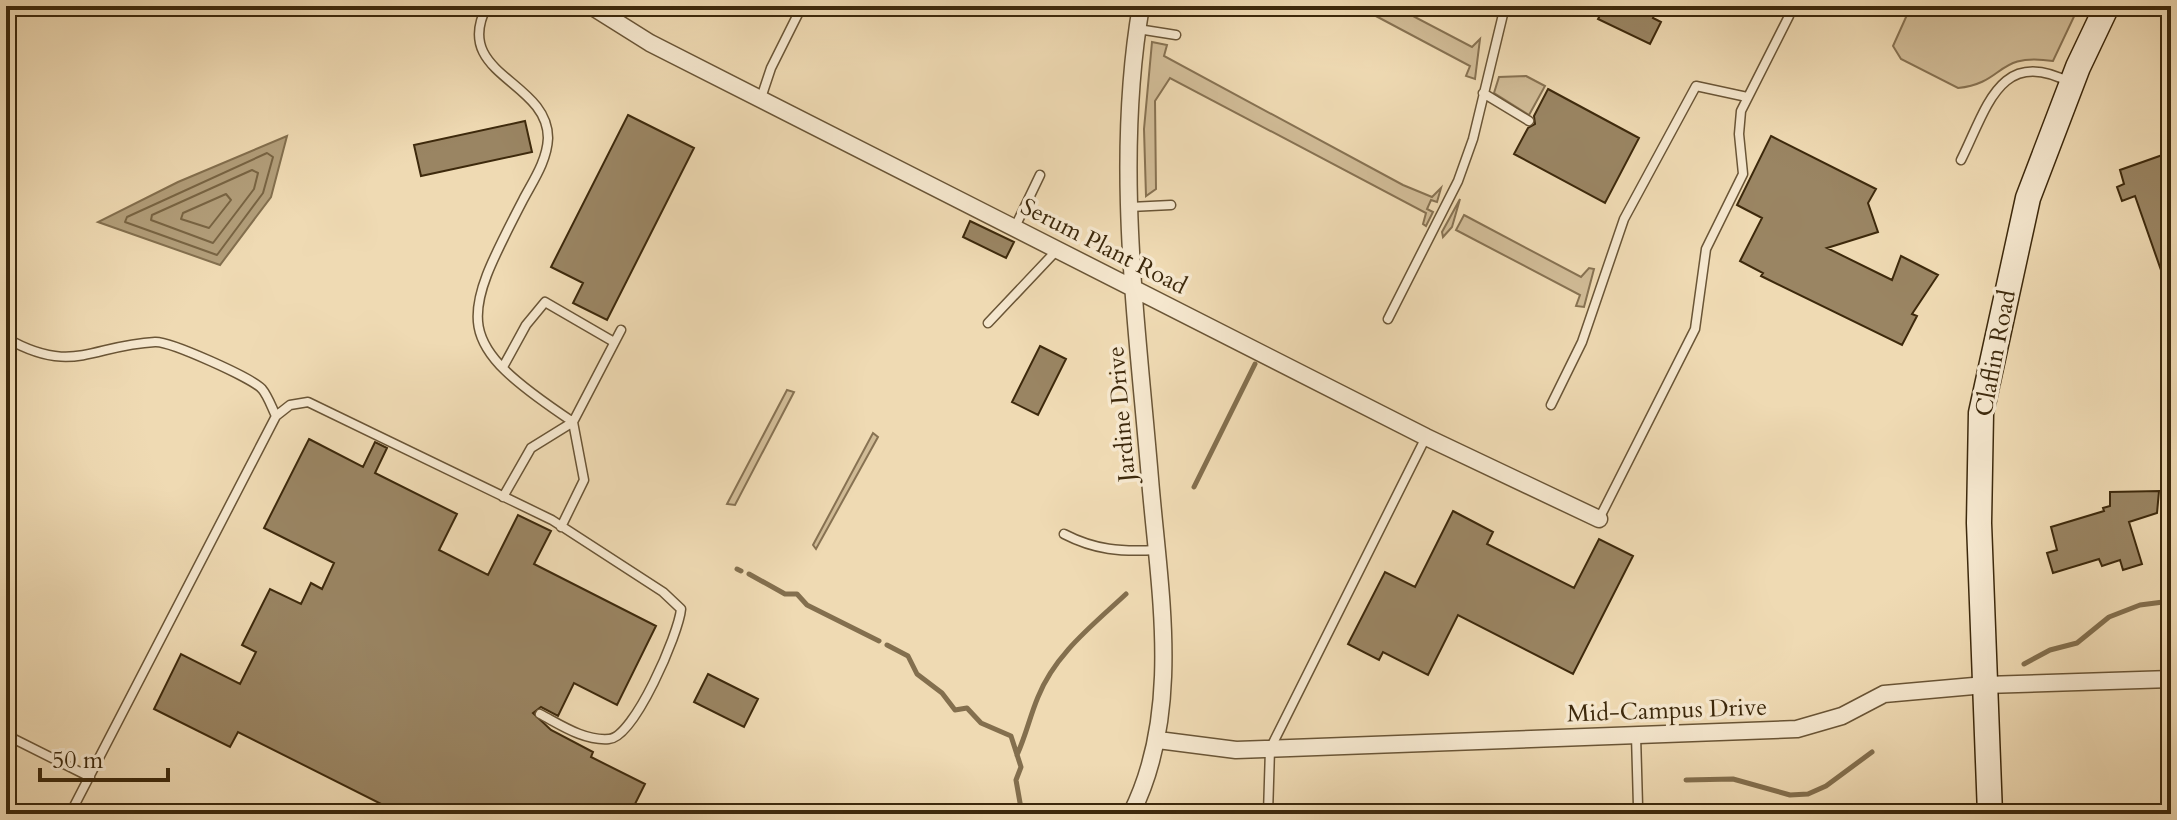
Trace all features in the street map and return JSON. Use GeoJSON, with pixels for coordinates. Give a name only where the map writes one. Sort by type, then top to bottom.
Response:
{"type":"FeatureCollection","features":[{"type":"Feature","properties":{"kind":"street","name":"Serum Plant Road"},"geometry":{"type":"LineString","coordinates":[[591,6],[650,43],[1426,437],[1599,519]]}},
{"type":"Feature","properties":{"kind":"street","name":"Jardine Drive"},"geometry":{"type":"LineString","coordinates":[[1131,814],[1158,740],[1165,645],[1134,287],[1127,128],[1141,6]]}},
{"type":"Feature","properties":{"kind":"street","name":"Claflin Road"},"geometry":{"type":"LineString","coordinates":[[1990,814],[1979,523],[1981,413],[2028,198],[2072,84],[2107,6]]}},
{"type":"Feature","properties":{"kind":"street","name":"Mid-Campus Drive"},"geometry":{"type":"LineString","coordinates":[[1158,740],[1236,750],[1797,729],[1842,716],[1884,694],[1985,685],[2171,679]]}},
{"type":"Feature","properties":{"kind":"lane"},"geometry":{"type":"LineString","coordinates":[[487,6],[479,33],[482,54],[530,98],[548,137],[541,166],[480,286],[475,310],[481,342],[518,385],[573,422],[584,480],[561,527]]}},
{"type":"Feature","properties":{"kind":"lane"},"geometry":{"type":"LineString","coordinates":[[761,98],[771,68],[802,6]]}},
{"type":"Feature","properties":{"kind":"lane"},"geometry":{"type":"LineString","coordinates":[[1388,319],[1458,181],[1505,6]]}},
{"type":"Feature","properties":{"kind":"lane"},"geometry":{"type":"LineString","coordinates":[[1599,519],[1695,329],[1706,249],[1743,174],[1739,134],[1741,111],[1789,16]]}},
{"type":"Feature","properties":{"kind":"lane"},"geometry":{"type":"LineString","coordinates":[[1137,29],[1176,35]]}},
{"type":"Feature","properties":{"kind":"lane"},"geometry":{"type":"LineString","coordinates":[[1961,160],[1997,86],[2014,72],[2031,69],[2072,84]]}},
{"type":"Feature","properties":{"kind":"lane"},"geometry":{"type":"LineString","coordinates":[[1551,405],[1582,342],[1624,219],[1696,86],[1747,97]]}},
{"type":"Feature","properties":{"kind":"lane"},"geometry":{"type":"LineString","coordinates":[[1483,93],[1529,121]]}},
{"type":"Feature","properties":{"kind":"lane"},"geometry":{"type":"LineString","coordinates":[[1015,227],[1040,175]]}},
{"type":"Feature","properties":{"kind":"lane"},"geometry":{"type":"LineString","coordinates":[[1130,207],[1171,205]]}},
{"type":"Feature","properties":{"kind":"lane"},"geometry":{"type":"LineString","coordinates":[[988,323],[1059,249]]}},
{"type":"Feature","properties":{"kind":"lane"},"geometry":{"type":"LineString","coordinates":[[503,367],[526,325],[545,302],[614,342]]}},
{"type":"Feature","properties":{"kind":"lane"},"geometry":{"type":"LineString","coordinates":[[503,497],[531,448],[573,422],[621,330]]}},
{"type":"Feature","properties":{"kind":"lane"},"geometry":{"type":"LineString","coordinates":[[6,355],[10,340],[35,353],[65,357],[88,356],[158,342],[181,348],[261,388],[276,416]]}},
{"type":"Feature","properties":{"kind":"lane"},"geometry":{"type":"LineString","coordinates":[[70,814],[276,416],[290,405],[308,402],[561,527],[663,592],[681,609],[679,629],[628,730],[612,740],[584,736],[540,714]]}},
{"type":"Feature","properties":{"kind":"lane"},"geometry":{"type":"LineString","coordinates":[[1268,814],[1270,749],[1426,437]]}},
{"type":"Feature","properties":{"kind":"lane"},"geometry":{"type":"LineString","coordinates":[[1064,534],[1085,545],[1116,552],[1156,550]]}},
{"type":"Feature","properties":{"kind":"lane"},"geometry":{"type":"LineString","coordinates":[[1636,734],[1638,806]]}},
{"type":"Feature","properties":{"kind":"lane"},"geometry":{"type":"LineString","coordinates":[[6,735],[90,777]]}},
{"type":"Feature","properties":{"kind":"shaded area"},"geometry":{"type":"Polygon","coordinates":[[[1357,6],[1394,6],[1472,47],[1480,39],[1475,79],[1466,76],[1470,66],[1357,6]]]}},
{"type":"Feature","properties":{"kind":"shaded area"},"geometry":{"type":"Polygon","coordinates":[[[1911,6],[2079,6],[2053,61],[2020,61],[1985,80],[1958,88],[1901,59],[1893,46],[1911,6]]]}},
{"type":"Feature","properties":{"kind":"shaded area"},"geometry":{"type":"Polygon","coordinates":[[[1152,42],[1167,45],[1164,56],[1403,185],[1432,197],[1441,188],[1437,202],[1431,200],[1427,209],[1433,212],[1426,226],[1423,224],[1426,213],[1170,78],[1155,101],[1156,189],[1146,196],[1144,129],[1152,42]]]}},
{"type":"Feature","properties":{"kind":"shaded area"},"geometry":{"type":"Polygon","coordinates":[[[1526,76],[1545,86],[1529,115],[1494,93],[1499,77],[1526,76]]]}},
{"type":"Feature","properties":{"kind":"shaded area"},"geometry":{"type":"Polygon","coordinates":[[[1460,199],[1452,227],[1443,237],[1442,232],[1460,199]]]}},
{"type":"Feature","properties":{"kind":"shaded area"},"geometry":{"type":"Polygon","coordinates":[[[1464,215],[1581,277],[1589,268],[1594,269],[1584,307],[1576,306],[1580,295],[1456,230],[1464,215]]]}},
{"type":"Feature","properties":{"kind":"shaded area"},"geometry":{"type":"Polygon","coordinates":[[[787,390],[794,392],[735,505],[727,504],[787,390]]]}},
{"type":"Feature","properties":{"kind":"shaded area"},"geometry":{"type":"Polygon","coordinates":[[[873,433],[878,437],[816,549],[813,545],[873,433]]]}},
{"type":"Feature","properties":{"kind":"water"},"geometry":{"type":"Polygon","coordinates":[[[287,136],[271,197],[220,265],[98,222],[178,182],[287,136]]]}},
{"type":"Feature","properties":{"kind":"building"},"geometry":{"type":"Polygon","coordinates":[[[1605,6],[1660,6],[1653,18],[1661,22],[1650,44],[1598,19],[1605,6]]]}},
{"type":"Feature","properties":{"kind":"building"},"geometry":{"type":"Polygon","coordinates":[[[1548,89],[1639,138],[1605,203],[1514,154],[1528,128],[1535,124],[1534,116],[1548,89]]]}},
{"type":"Feature","properties":{"kind":"building"},"geometry":{"type":"Polygon","coordinates":[[[628,115],[694,148],[607,320],[573,303],[583,283],[551,267],[628,115]]]}},
{"type":"Feature","properties":{"kind":"building"},"geometry":{"type":"Polygon","coordinates":[[[525,121],[532,152],[421,176],[414,145],[525,121]]]}},
{"type":"Feature","properties":{"kind":"building"},"geometry":{"type":"Polygon","coordinates":[[[1771,136],[1876,189],[1868,203],[1878,232],[1827,248],[1892,280],[1901,256],[1938,275],[1912,314],[1917,316],[1902,345],[1761,276],[1763,273],[1740,261],[1762,218],[1737,205],[1771,136]]]}},
{"type":"Feature","properties":{"kind":"building"},"geometry":{"type":"Polygon","coordinates":[[[2171,152],[2171,186],[2164,189],[2171,208],[2169,293],[2135,196],[2122,201],[2117,187],[2124,184],[2120,170],[2171,152]]]}},
{"type":"Feature","properties":{"kind":"building"},"geometry":{"type":"Polygon","coordinates":[[[970,221],[1014,242],[1006,258],[963,237],[970,221]]]}},
{"type":"Feature","properties":{"kind":"building"},"geometry":{"type":"Polygon","coordinates":[[[1040,346],[1066,359],[1038,415],[1012,402],[1040,346]]]}},
{"type":"Feature","properties":{"kind":"building"},"geometry":{"type":"Polygon","coordinates":[[[309,439],[363,467],[375,442],[387,448],[375,473],[457,514],[439,550],[488,575],[518,515],[551,531],[534,564],[656,626],[617,705],[574,683],[558,716],[541,707],[533,713],[551,730],[593,752],[591,757],[645,784],[630,814],[401,814],[238,732],[230,747],[154,709],[181,654],[240,684],[256,652],[242,645],[270,589],[301,604],[311,583],[322,589],[334,563],[264,528],[309,439]]]}},
{"type":"Feature","properties":{"kind":"building"},"geometry":{"type":"Polygon","coordinates":[[[2159,491],[2157,513],[2129,522],[2142,564],[2123,570],[2120,560],[2102,566],[2099,559],[2053,573],[2047,553],[2057,550],[2051,527],[2104,511],[2103,508],[2110,506],[2110,492],[2159,491]]]}},
{"type":"Feature","properties":{"kind":"building"},"geometry":{"type":"Polygon","coordinates":[[[1453,511],[1493,532],[1487,544],[1574,588],[1599,539],[1633,556],[1573,674],[1458,615],[1428,675],[1383,652],[1379,660],[1348,644],[1385,572],[1415,587],[1453,511]]]}},
{"type":"Feature","properties":{"kind":"building"},"geometry":{"type":"Polygon","coordinates":[[[708,674],[758,699],[744,727],[694,702],[708,674]]]}},
{"type":"Feature","properties":{"kind":"waterway"},"geometry":{"type":"LineString","coordinates":[[1194,487],[1255,364]]}},
{"type":"Feature","properties":{"kind":"waterway"},"geometry":{"type":"LineString","coordinates":[[737,569],[741,571]]}},
{"type":"Feature","properties":{"kind":"waterway"},"geometry":{"type":"LineString","coordinates":[[749,574],[785,594],[797,594],[807,605],[879,641]]}},
{"type":"Feature","properties":{"kind":"waterway"},"geometry":{"type":"LineString","coordinates":[[1017,755],[1038,697],[1054,667],[1076,641],[1126,594]]}},
{"type":"Feature","properties":{"kind":"waterway"},"geometry":{"type":"LineString","coordinates":[[2024,664],[2050,650],[2077,643],[2109,617],[2140,605],[2171,601]]}},
{"type":"Feature","properties":{"kind":"waterway"},"geometry":{"type":"LineString","coordinates":[[887,645],[908,656],[917,674],[942,693],[955,710],[967,708],[981,723],[1011,736],[1021,767],[1016,780],[1022,814]]}},
{"type":"Feature","properties":{"kind":"waterway"},"geometry":{"type":"LineString","coordinates":[[1686,780],[1733,779],[1790,795],[1808,794],[1826,786],[1872,752]]}}]}
